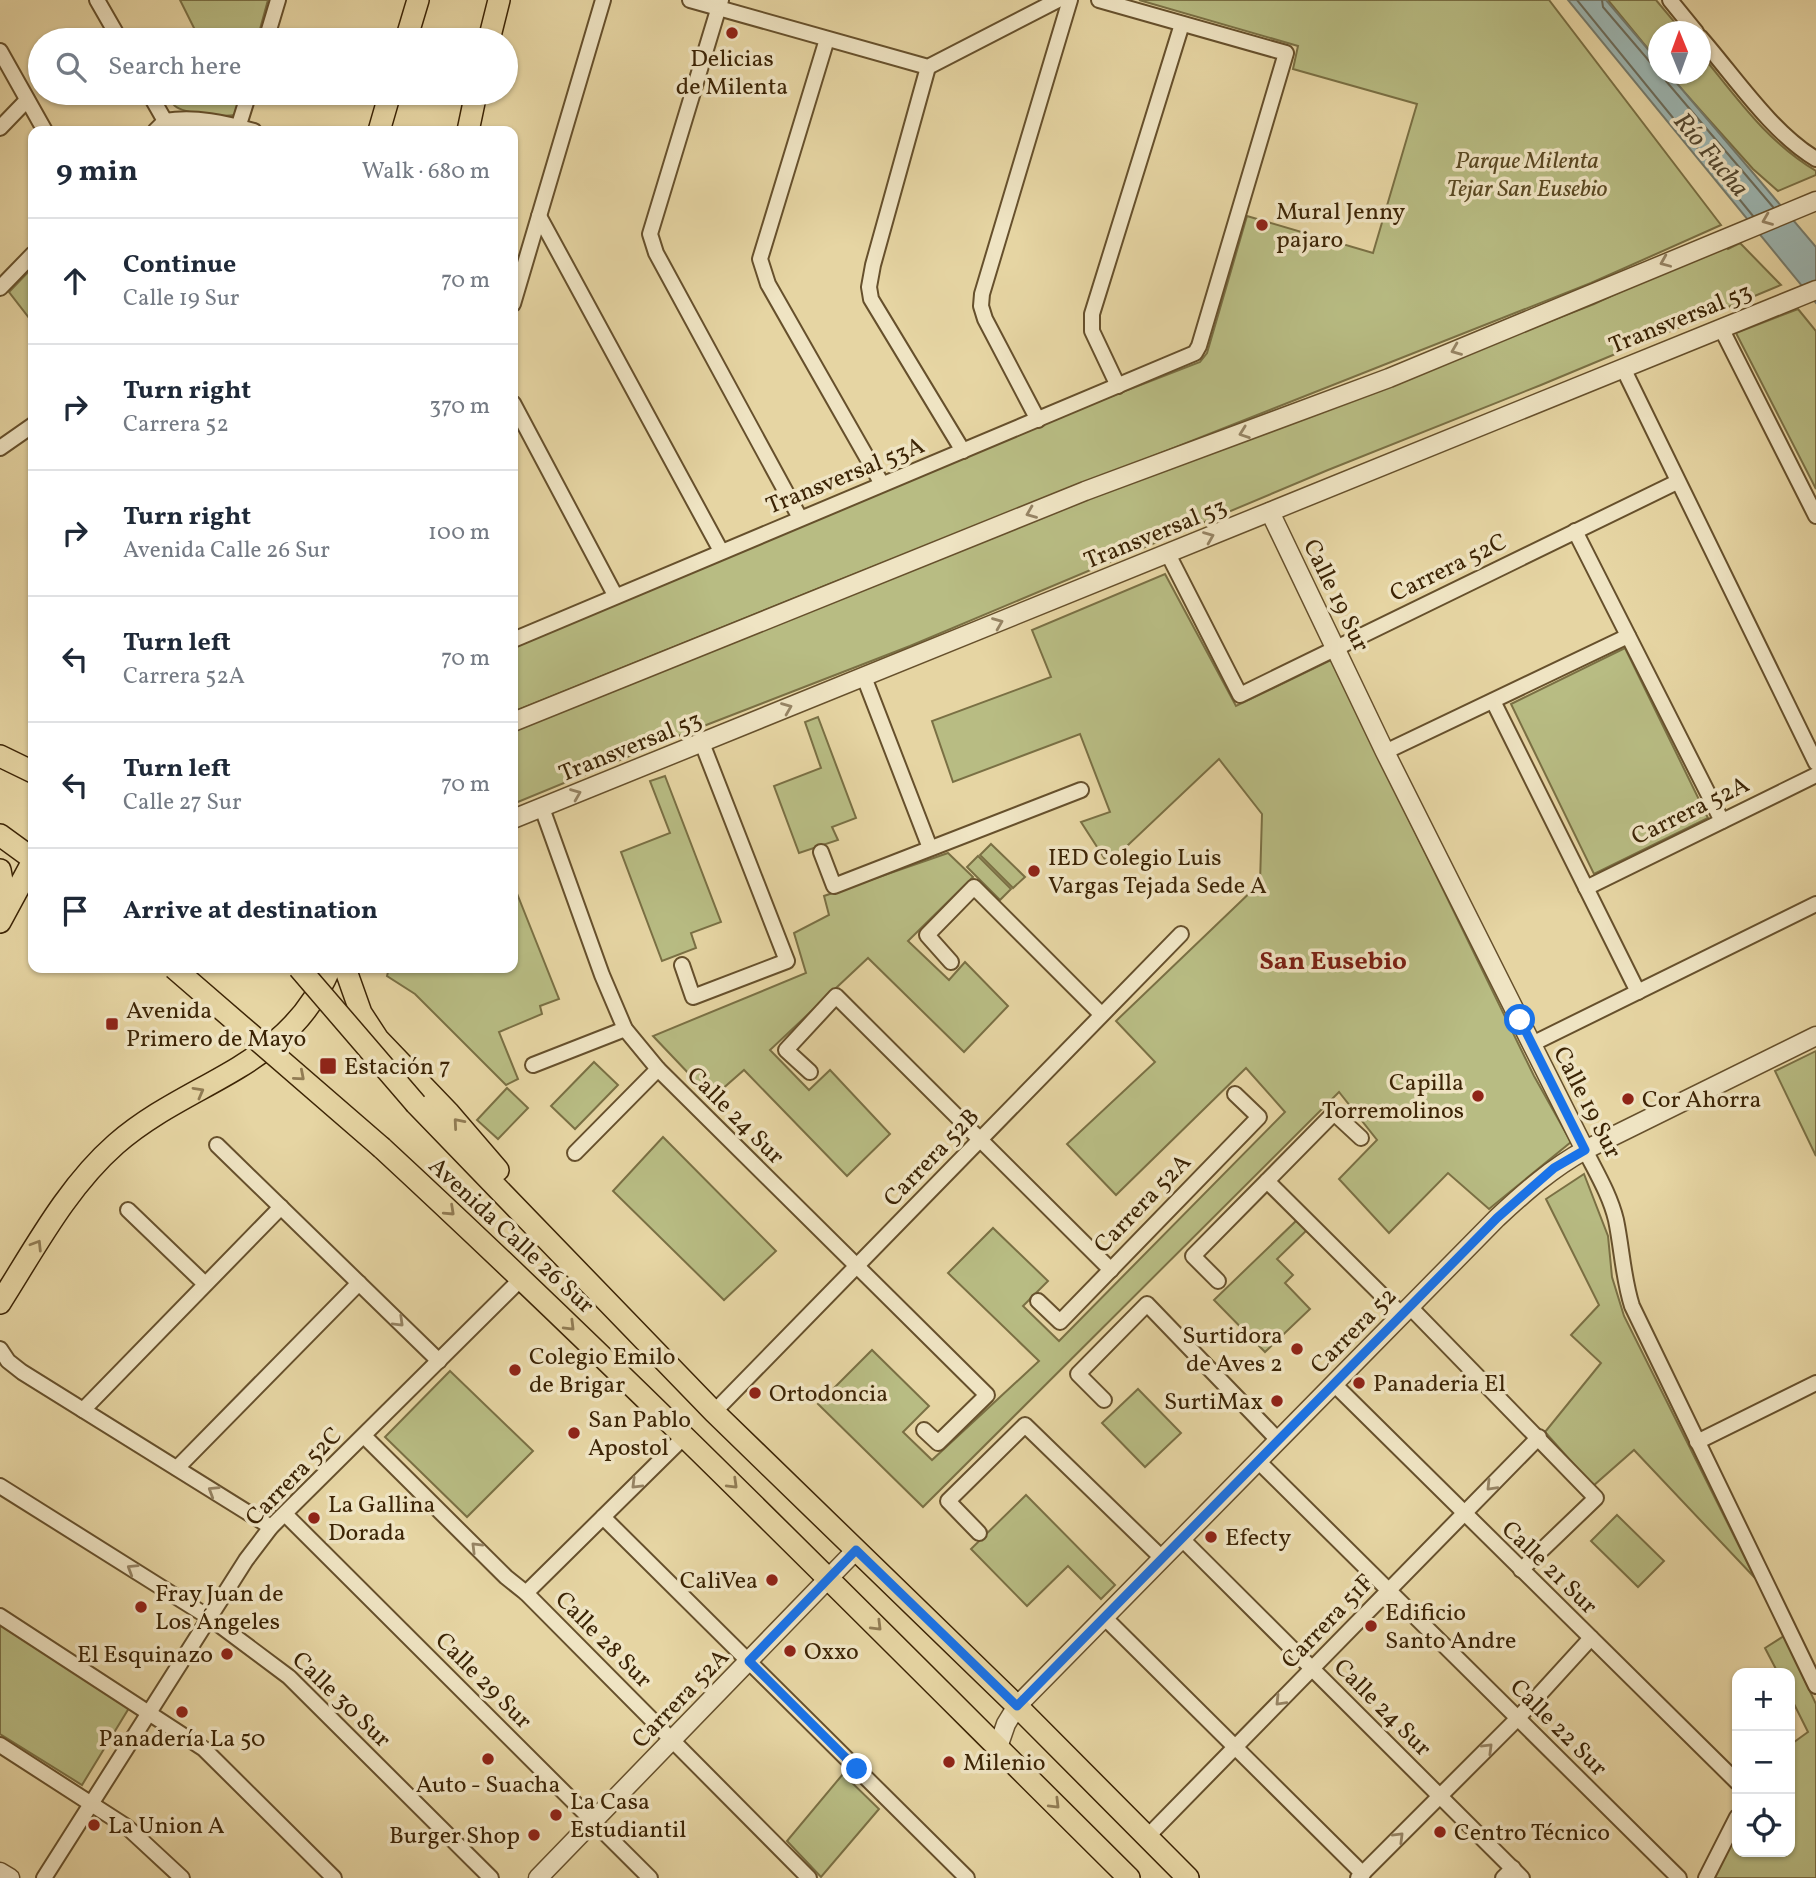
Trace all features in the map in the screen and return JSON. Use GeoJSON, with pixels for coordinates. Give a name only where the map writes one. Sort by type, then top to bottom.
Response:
{"type":"FeatureCollection","features":[{"type":"Feature","properties":{"kind":"main road"},"geometry":{"type":"LineString","coordinates":[[410,28],[418,0]]}},
{"type":"Feature","properties":{"kind":"main road"},"geometry":{"type":"LineString","coordinates":[[492,28],[499,0]]}},
{"type":"Feature","properties":{"kind":"main road"},"geometry":{"type":"LineString","coordinates":[[380,126],[387,105]]}},
{"type":"Feature","properties":{"kind":"main road"},"geometry":{"type":"LineString","coordinates":[[469,126],[473,105]]}},
{"type":"Feature","properties":{"kind":"main road"},"geometry":{"type":"LineString","coordinates":[[0,755],[28,769]]}},
{"type":"Feature","properties":{"kind":"main road"},"geometry":{"type":"LineString","coordinates":[[0,835],[28,856]]}},
{"type":"Feature","properties":{"kind":"main road"},"geometry":{"type":"LineString","coordinates":[[4,915],[28,869]]}},
{"type":"Feature","properties":{"kind":"main road"},"geometry":{"type":"LineString","coordinates":[[0,870],[4,915]]}},
{"type":"Feature","properties":{"kind":"main road","name":"Avenida Calle 26 Sur"},"geometry":{"type":"LineString","coordinates":[[180,973],[382,1149],[522,1278],[829,1578],[1129,1878]]}},
{"type":"Feature","properties":{"kind":"main road","name":"Avenida Calle 26 Sur"},"geometry":{"type":"LineString","coordinates":[[303,973],[416,1104],[611,1307],[1188,1878]]}},
{"type":"Feature","properties":{"kind":"main road"},"geometry":{"type":"LineString","coordinates":[[0,1303],[59,1210],[100,1160],[129,1133],[228,1076],[279,1039],[296,1022],[327,973]]}},
{"type":"Feature","properties":{"kind":"main road"},"geometry":{"type":"LineString","coordinates":[[346,973],[361,1013],[378,1039],[481,1149],[611,1307]]}},
{"type":"Feature","properties":{"kind":"street"},"geometry":{"type":"LineString","coordinates":[[97,0],[113,28]]}},
{"type":"Feature","properties":{"kind":"street"},"geometry":{"type":"LineString","coordinates":[[270,28],[278,0]]}},
{"type":"Feature","properties":{"kind":"street"},"geometry":{"type":"LineString","coordinates":[[518,287],[603,0]]}},
{"type":"Feature","properties":{"kind":"street"},"geometry":{"type":"LineString","coordinates":[[690,0],[720,4],[827,39],[928,67],[1058,0]]}},
{"type":"Feature","properties":{"kind":"street"},"geometry":{"type":"LineString","coordinates":[[1038,420],[985,319],[981,306],[982,294],[1070,0]]}},
{"type":"Feature","properties":{"kind":"street"},"geometry":{"type":"LineString","coordinates":[[1098,0],[1182,24],[1092,314],[1092,331],[1118,386]]}},
{"type":"Feature","properties":{"kind":"street"},"geometry":{"type":"LineString","coordinates":[[1670,0],[1687,21]]}},
{"type":"Feature","properties":{"kind":"street"},"geometry":{"type":"LineString","coordinates":[[720,4],[650,234],[656,253],[800,518]]}},
{"type":"Feature","properties":{"kind":"street","name":"Transversal 53A"},"geometry":{"type":"LineString","coordinates":[[518,638],[1195,353],[1286,53],[1182,24]]}},
{"type":"Feature","properties":{"kind":"street"},"geometry":{"type":"LineString","coordinates":[[827,39],[760,259],[768,284],[882,484]]}},
{"type":"Feature","properties":{"kind":"street"},"geometry":{"type":"LineString","coordinates":[[1711,50],[1783,133],[1816,159]]}},
{"type":"Feature","properties":{"kind":"street"},"geometry":{"type":"LineString","coordinates":[[0,51],[27,100],[0,128]]}},
{"type":"Feature","properties":{"kind":"street"},"geometry":{"type":"LineString","coordinates":[[928,67],[869,287],[871,299],[963,451]]}},
{"type":"Feature","properties":{"kind":"street"},"geometry":{"type":"LineString","coordinates":[[30,105],[42,126]]}},
{"type":"Feature","properties":{"kind":"street"},"geometry":{"type":"LineString","coordinates":[[153,105],[160,126],[200,120],[225,126]]}},
{"type":"Feature","properties":{"kind":"street"},"geometry":{"type":"LineString","coordinates":[[239,126],[245,105]]}},
{"type":"Feature","properties":{"kind":"street"},"geometry":{"type":"LineString","coordinates":[[518,720],[1085,491],[1390,378],[1811,202]]}},
{"type":"Feature","properties":{"kind":"street"},"geometry":{"type":"LineString","coordinates":[[539,216],[721,551]]}},
{"type":"Feature","properties":{"kind":"street"},"geometry":{"type":"LineString","coordinates":[[0,288],[28,259]]}},
{"type":"Feature","properties":{"kind":"street","name":"Transversal 53"},"geometry":{"type":"LineString","coordinates":[[518,817],[1816,290]]}},
{"type":"Feature","properties":{"kind":"street"},"geometry":{"type":"LineString","coordinates":[[1721,328],[1816,516]]}},
{"type":"Feature","properties":{"kind":"street"},"geometry":{"type":"LineString","coordinates":[[1623,368],[1816,763]]}},
{"type":"Feature","properties":{"kind":"street"},"geometry":{"type":"LineString","coordinates":[[0,448],[28,428]]}},
{"type":"Feature","properties":{"kind":"street"},"geometry":{"type":"LineString","coordinates":[[519,428],[615,595]]}},
{"type":"Feature","properties":{"kind":"street","name":"Carrera 52C"},"geometry":{"type":"LineString","coordinates":[[1168,554],[1240,695],[1677,482]]}},
{"type":"Feature","properties":{"kind":"street","name":"Calle 19 Sur"},"geometry":{"type":"LineString","coordinates":[[1270,512],[1385,751],[1610,1201],[1616,1221],[1624,1281],[1632,1306],[1816,1686]]}},
{"type":"Feature","properties":{"kind":"street"},"geometry":{"type":"LineString","coordinates":[[1575,531],[1722,821]]}},
{"type":"Feature","properties":{"kind":"street"},"geometry":{"type":"LineString","coordinates":[[1385,751],[1628,636]]}},
{"type":"Feature","properties":{"kind":"street"},"geometry":{"type":"LineString","coordinates":[[864,677],[930,848]]}},
{"type":"Feature","properties":{"kind":"street"},"geometry":{"type":"LineString","coordinates":[[1493,701],[1637,992]]}},
{"type":"Feature","properties":{"kind":"street"},"geometry":{"type":"LineString","coordinates":[[682,965],[693,997],[787,961],[702,743]]}},
{"type":"Feature","properties":{"kind":"street","name":"Carrera 52A"},"geometry":{"type":"LineString","coordinates":[[1586,888],[1816,775]]}},
{"type":"Feature","properties":{"kind":"street"},"geometry":{"type":"LineString","coordinates":[[821,852],[834,886],[1081,790]]}},
{"type":"Feature","properties":{"kind":"street","name":"Calle 24 Sur"},"geometry":{"type":"LineString","coordinates":[[542,808],[602,975],[625,1029],[658,1069],[987,1395],[938,1443],[923,1430]]}},
{"type":"Feature","properties":{"kind":"street"},"geometry":{"type":"LineString","coordinates":[[951,962],[927,935],[974,887],[1101,1014]]}},
{"type":"Feature","properties":{"kind":"street"},"geometry":{"type":"LineString","coordinates":[[1532,1044],[1816,904]]}},
{"type":"Feature","properties":{"kind":"street","name":"Carrera 52B"},"geometry":{"type":"LineString","coordinates":[[715,1412],[1181,934]]}},
{"type":"Feature","properties":{"kind":"street"},"geometry":{"type":"LineString","coordinates":[[810,1072],[786,1050],[836,996],[1111,1270]]}},
{"type":"Feature","properties":{"kind":"street"},"geometry":{"type":"LineString","coordinates":[[533,1065],[625,1029]]}},
{"type":"Feature","properties":{"kind":"street","name":"Carrera 52"},"geometry":{"type":"LineString","coordinates":[[998,1747],[1006,1724],[1017,1706],[1406,1311],[1535,1184],[1554,1168],[1585,1150],[1816,1036]]}},
{"type":"Feature","properties":{"kind":"street"},"geometry":{"type":"LineString","coordinates":[[575,1153],[658,1069]]}},
{"type":"Feature","properties":{"kind":"street","name":"Carrera 52A"},"geometry":{"type":"LineString","coordinates":[[1038,1301],[1060,1322],[1259,1117],[1235,1094]]}},
{"type":"Feature","properties":{"kind":"street"},"geometry":{"type":"LineString","coordinates":[[1218,1282],[1193,1256],[1334,1113],[1361,1138]]}},
{"type":"Feature","properties":{"kind":"street"},"geometry":{"type":"LineString","coordinates":[[217,1145],[439,1361]]}},
{"type":"Feature","properties":{"kind":"street"},"geometry":{"type":"LineString","coordinates":[[1268,1181],[1539,1437],[1595,1498],[1521,1570]]}},
{"type":"Feature","properties":{"kind":"street"},"geometry":{"type":"LineString","coordinates":[[83,1410],[281,1207]]}},
{"type":"Feature","properties":{"kind":"street"},"geometry":{"type":"LineString","coordinates":[[128,1210],[205,1284]]}},
{"type":"Feature","properties":{"kind":"street","name":"Carrera 52C"},"geometry":{"type":"LineString","coordinates":[[44,1878],[271,1527],[522,1278]]}},
{"type":"Feature","properties":{"kind":"street"},"geometry":{"type":"LineString","coordinates":[[177,1468],[359,1283]]}},
{"type":"Feature","properties":{"kind":"street"},"geometry":{"type":"LineString","coordinates":[[1104,1400],[1078,1374],[1147,1304],[1278,1440]]}},
{"type":"Feature","properties":{"kind":"street"},"geometry":{"type":"LineString","coordinates":[[0,1349],[8,1361],[22,1372],[271,1527]]}},
{"type":"Feature","properties":{"kind":"street"},"geometry":{"type":"LineString","coordinates":[[1697,1442],[1816,1383]]}},
{"type":"Feature","properties":{"kind":"street","name":"Calle 21 Sur"},"geometry":{"type":"LineString","coordinates":[[1334,1384],[1732,1777]]}},
{"type":"Feature","properties":{"kind":"street"},"geometry":{"type":"LineString","coordinates":[[979,1533],[948,1501],[1025,1425],[1162,1559]]}},
{"type":"Feature","properties":{"kind":"street","name":"Calle 28 Sur"},"geometry":{"type":"LineString","coordinates":[[364,1436],[506,1577],[526,1593],[809,1878]]}},
{"type":"Feature","properties":{"kind":"street"},"geometry":{"type":"LineString","coordinates":[[526,1593],[685,1436]]}},
{"type":"Feature","properties":{"kind":"street","name":"Carrera 51F"},"geometry":{"type":"LineString","coordinates":[[1147,1837],[1539,1437]]}},
{"type":"Feature","properties":{"kind":"street","name":"Calle 22 Sur"},"geometry":{"type":"LineString","coordinates":[[1258,1461],[1679,1878]]}},
{"type":"Feature","properties":{"kind":"street","name":"Calle 30 Sur"},"geometry":{"type":"LineString","coordinates":[[0,1486],[210,1618],[289,1677],[491,1878]]}},
{"type":"Feature","properties":{"kind":"street","name":"Calle 29 Sur"},"geometry":{"type":"LineString","coordinates":[[285,1514],[650,1878]]}},
{"type":"Feature","properties":{"kind":"street"},"geometry":{"type":"LineString","coordinates":[[603,1517],[967,1878]]}},
{"type":"Feature","properties":{"kind":"street","name":"Calle 24 Sur"},"geometry":{"type":"LineString","coordinates":[[1181,1538],[1440,1796],[1512,1875]]}},
{"type":"Feature","properties":{"kind":"street","name":"Carrera 52A"},"geometry":{"type":"LineString","coordinates":[[538,1878],[856,1550]]}},
{"type":"Feature","properties":{"kind":"street"},"geometry":{"type":"LineString","coordinates":[[0,1616],[187,1737],[221,1764],[334,1878]]}},
{"type":"Feature","properties":{"kind":"street"},"geometry":{"type":"LineString","coordinates":[[1104,1617],[1360,1876],[1518,1718],[1591,1639]]}},
{"type":"Feature","properties":{"kind":"street"},"geometry":{"type":"LineString","coordinates":[[0,1745],[127,1827],[182,1878]]}},
{"type":"Feature","properties":{"kind":"street"},"geometry":{"type":"LineString","coordinates":[[1706,1878],[1732,1827]]}},
{"type":"Feature","properties":{"kind":"street"},"geometry":{"type":"LineString","coordinates":[[0,1872],[10,1878]]}},
{"type":"Feature","properties":{"kind":"green space"},"geometry":{"type":"Polygon","coordinates":[[[180,0],[268,0],[260,28],[194,28],[180,0]]]}},
{"type":"Feature","properties":{"kind":"green space","name":"Parque Milenta Tejar San Eusebio"},"geometry":{"type":"Polygon","coordinates":[[[1139,0],[1549,0],[1721,225],[1591,283],[518,710],[518,645],[1045,422],[1200,362],[1207,353],[1247,216],[1373,253],[1417,104],[1293,69],[1298,46],[1139,0]]]}},
{"type":"Feature","properties":{"kind":"green space"},"geometry":{"type":"Polygon","coordinates":[[[1608,0],[1656,0],[1674,21],[1648,21],[1648,49],[1608,0]]]}},
{"type":"Feature","properties":{"kind":"green space"},"geometry":{"type":"Polygon","coordinates":[[[1711,66],[1767,132],[1816,171],[1816,175],[1778,191],[1753,169],[1677,84],[1711,84],[1711,66]]]}},
{"type":"Feature","properties":{"kind":"green space"},"geometry":{"type":"Polygon","coordinates":[[[239,105],[235,115],[222,116],[195,113],[175,106],[239,105]]]}},
{"type":"Feature","properties":{"kind":"green space"},"geometry":{"type":"Polygon","coordinates":[[[1740,243],[1781,285],[1328,470],[910,646],[683,734],[518,802],[518,726],[1073,504],[1284,426],[1594,304],[1723,244],[1728,249],[1740,243]]]}},
{"type":"Feature","properties":{"kind":"green space"},"geometry":{"type":"Polygon","coordinates":[[[28,272],[28,317],[9,292],[28,272]]]}},
{"type":"Feature","properties":{"kind":"green space"},"geometry":{"type":"Polygon","coordinates":[[[1798,309],[1816,331],[1816,489],[1736,333],[1798,309]]]}},
{"type":"Feature","properties":{"kind":"green space"},"geometry":{"type":"Polygon","coordinates":[[[1165,574],[1236,706],[1331,660],[1534,1076],[1571,1142],[1489,1209],[1448,1173],[1389,1233],[1339,1179],[1377,1140],[1339,1092],[923,1507],[818,1404],[872,1350],[929,1406],[903,1432],[932,1460],[1039,1361],[948,1273],[993,1228],[1048,1281],[1023,1306],[1059,1341],[1285,1112],[1246,1068],[1116,1195],[1067,1144],[1155,1062],[1116,1021],[1260,883],[1262,814],[1219,759],[1108,864],[1081,822],[1110,812],[1080,734],[953,782],[932,721],[1051,677],[1032,630],[1165,574]]]}},
{"type":"Feature","properties":{"kind":"green space"},"geometry":{"type":"Polygon","coordinates":[[[1625,648],[1708,818],[1594,874],[1511,704],[1625,648]]]}},
{"type":"Feature","properties":{"kind":"green space"},"geometry":{"type":"Polygon","coordinates":[[[818,717],[856,818],[832,827],[838,840],[799,853],[774,786],[821,768],[805,722],[818,717]]]}},
{"type":"Feature","properties":{"kind":"green space"},"geometry":{"type":"Polygon","coordinates":[[[665,776],[721,922],[691,933],[696,948],[662,961],[621,852],[670,833],[650,781],[665,776]]]}},
{"type":"Feature","properties":{"kind":"green space"},"geometry":{"type":"Polygon","coordinates":[[[991,844],[1025,877],[1013,888],[980,855],[991,844]]]}},
{"type":"Feature","properties":{"kind":"green space"},"geometry":{"type":"Polygon","coordinates":[[[948,853],[973,877],[908,941],[949,980],[965,962],[1008,1006],[964,1052],[868,958],[770,1050],[809,1090],[830,1070],[890,1134],[847,1176],[744,1070],[712,1098],[653,1036],[806,973],[794,933],[829,915],[824,896],[948,853]]]}},
{"type":"Feature","properties":{"kind":"green space"},"geometry":{"type":"Polygon","coordinates":[[[978,856],[1011,889],[1000,900],[967,867],[978,856]]]}},
{"type":"Feature","properties":{"kind":"green space"},"geometry":{"type":"Polygon","coordinates":[[[518,896],[559,999],[540,1006],[542,1014],[499,1032],[518,1079],[506,1085],[415,994],[387,976],[388,973],[518,973],[518,896]]]}},
{"type":"Feature","properties":{"kind":"green space"},"geometry":{"type":"Polygon","coordinates":[[[1816,1051],[1816,1156],[1775,1071],[1816,1051]]]}},
{"type":"Feature","properties":{"kind":"green space"},"geometry":{"type":"Polygon","coordinates":[[[594,1062],[618,1085],[575,1129],[551,1106],[594,1062]]]}},
{"type":"Feature","properties":{"kind":"green space"},"geometry":{"type":"Polygon","coordinates":[[[507,1088],[528,1108],[498,1139],[477,1120],[507,1088]]]}},
{"type":"Feature","properties":{"kind":"green space"},"geometry":{"type":"Polygon","coordinates":[[[663,1137],[776,1251],[724,1300],[613,1191],[663,1137]]]}},
{"type":"Feature","properties":{"kind":"green space"},"geometry":{"type":"Polygon","coordinates":[[[1584,1174],[1608,1236],[1612,1277],[1624,1316],[1755,1578],[1634,1450],[1593,1486],[1545,1432],[1601,1363],[1571,1335],[1599,1305],[1546,1199],[1584,1174]]]}},
{"type":"Feature","properties":{"kind":"green space"},"geometry":{"type":"Polygon","coordinates":[[[1298,1219],[1308,1229],[1277,1259],[1293,1275],[1285,1283],[1310,1309],[1265,1352],[1214,1300],[1298,1219]]]}},
{"type":"Feature","properties":{"kind":"green space"},"geometry":{"type":"Polygon","coordinates":[[[450,1371],[533,1451],[467,1517],[385,1437],[450,1371]]]}},
{"type":"Feature","properties":{"kind":"green space"},"geometry":{"type":"Polygon","coordinates":[[[1138,1389],[1181,1433],[1145,1467],[1102,1423],[1138,1389]]]}},
{"type":"Feature","properties":{"kind":"green space"},"geometry":{"type":"Polygon","coordinates":[[[1026,1495],[1115,1585],[1101,1599],[1068,1566],[1027,1606],[971,1549],[1026,1495]]]}},
{"type":"Feature","properties":{"kind":"green space"},"geometry":{"type":"Polygon","coordinates":[[[1617,1515],[1664,1561],[1638,1587],[1591,1541],[1617,1515]]]}},
{"type":"Feature","properties":{"kind":"green space"},"geometry":{"type":"Polygon","coordinates":[[[0,1625],[129,1708],[82,1785],[0,1734],[0,1625]]]}},
{"type":"Feature","properties":{"kind":"green space"},"geometry":{"type":"Polygon","coordinates":[[[1784,1636],[1816,1704],[1816,1878],[1712,1878],[1732,1841],[1732,1857],[1795,1857],[1795,1741],[1808,1732],[1795,1706],[1795,1668],[1775,1668],[1765,1648],[1784,1636]]]}},
{"type":"Feature","properties":{"kind":"green space"},"geometry":{"type":"Polygon","coordinates":[[[843,1774],[879,1809],[821,1877],[787,1841],[843,1774]]]}},
{"type":"Feature","properties":{"kind":"water","name":"Río Fucha"},"geometry":{"type":"Polygon","coordinates":[[[1568,0],[1606,0],[1648,49],[1648,84],[1677,84],[1816,247],[1816,303],[1568,0]]]}},
{"type":"Feature","properties":{"kind":"place","name":"Delicias de Milenta"},"geometry":{"type":"Point","coordinates":[732,33]}},
{"type":"Feature","properties":{"kind":"place","name":"Mural Jenny pajaro"},"geometry":{"type":"Point","coordinates":[1262,225]}},
{"type":"Feature","properties":{"kind":"place","name":"IED Colegio Luis Vargas Tejada Sede A"},"geometry":{"type":"Point","coordinates":[1034,871]}},
{"type":"Feature","properties":{"kind":"place","name":"Avenida Primero de Mayo"},"geometry":{"type":"Point","coordinates":[112,1024]}},
{"type":"Feature","properties":{"kind":"place","name":"Estación 7"},"geometry":{"type":"Point","coordinates":[328,1066]}},
{"type":"Feature","properties":{"kind":"place","name":"Capilla Torremolinos"},"geometry":{"type":"Point","coordinates":[1478,1096]}},
{"type":"Feature","properties":{"kind":"place","name":"Cor Ahorra"},"geometry":{"type":"Point","coordinates":[1628,1099]}},
{"type":"Feature","properties":{"kind":"place","name":"Surtidora de Aves 2"},"geometry":{"type":"Point","coordinates":[1297,1349]}},
{"type":"Feature","properties":{"kind":"place","name":"Colegio Emilo de Brigar"},"geometry":{"type":"Point","coordinates":[515,1370]}},
{"type":"Feature","properties":{"kind":"place","name":"Panaderia El"},"geometry":{"type":"Point","coordinates":[1359,1383]}},
{"type":"Feature","properties":{"kind":"place","name":"Ortodoncia"},"geometry":{"type":"Point","coordinates":[755,1393]}},
{"type":"Feature","properties":{"kind":"place","name":"SurtiMax"},"geometry":{"type":"Point","coordinates":[1277,1401]}},
{"type":"Feature","properties":{"kind":"place","name":"San Pablo Apostol"},"geometry":{"type":"Point","coordinates":[574,1433]}},
{"type":"Feature","properties":{"kind":"place","name":"La Gallina Dorada"},"geometry":{"type":"Point","coordinates":[314,1518]}},
{"type":"Feature","properties":{"kind":"place","name":"Efecty"},"geometry":{"type":"Point","coordinates":[1211,1537]}},
{"type":"Feature","properties":{"kind":"place","name":"CaliVea"},"geometry":{"type":"Point","coordinates":[772,1580]}},
{"type":"Feature","properties":{"kind":"place","name":"Fray Juan de Los Ángeles"},"geometry":{"type":"Point","coordinates":[141,1607]}},
{"type":"Feature","properties":{"kind":"place","name":"Edificio Santo Andre"},"geometry":{"type":"Point","coordinates":[1371,1626]}},
{"type":"Feature","properties":{"kind":"place","name":"Oxxo"},"geometry":{"type":"Point","coordinates":[790,1651]}},
{"type":"Feature","properties":{"kind":"place","name":"El Esquinazo"},"geometry":{"type":"Point","coordinates":[227,1654]}},
{"type":"Feature","properties":{"kind":"place","name":"Panadería La 50"},"geometry":{"type":"Point","coordinates":[182,1712]}},
{"type":"Feature","properties":{"kind":"place","name":"Auto - Suacha"},"geometry":{"type":"Point","coordinates":[488,1759]}},
{"type":"Feature","properties":{"kind":"place","name":"Milenio"},"geometry":{"type":"Point","coordinates":[949,1762]}},
{"type":"Feature","properties":{"kind":"place","name":"La Casa Estudiantil"},"geometry":{"type":"Point","coordinates":[556,1815]}},
{"type":"Feature","properties":{"kind":"place","name":"La Union A"},"geometry":{"type":"Point","coordinates":[94,1825]}},
{"type":"Feature","properties":{"kind":"place","name":"Centro Técnico"},"geometry":{"type":"Point","coordinates":[1440,1832]}},
{"type":"Feature","properties":{"kind":"place","name":"Burger Shop"},"geometry":{"type":"Point","coordinates":[534,1835]}},
{"type":"Feature","properties":{"kind":"district","name":"San Eusebio"},"geometry":{"type":"Point","coordinates":[1333,960]}},
{"type":"Feature","properties":{"kind":"route"},"geometry":{"type":"LineString","coordinates":[[857,1769],[749,1661],[856,1550],[1017,1706],[1497,1218],[1554,1168],[1585,1150],[1520,1020]]}}]}
